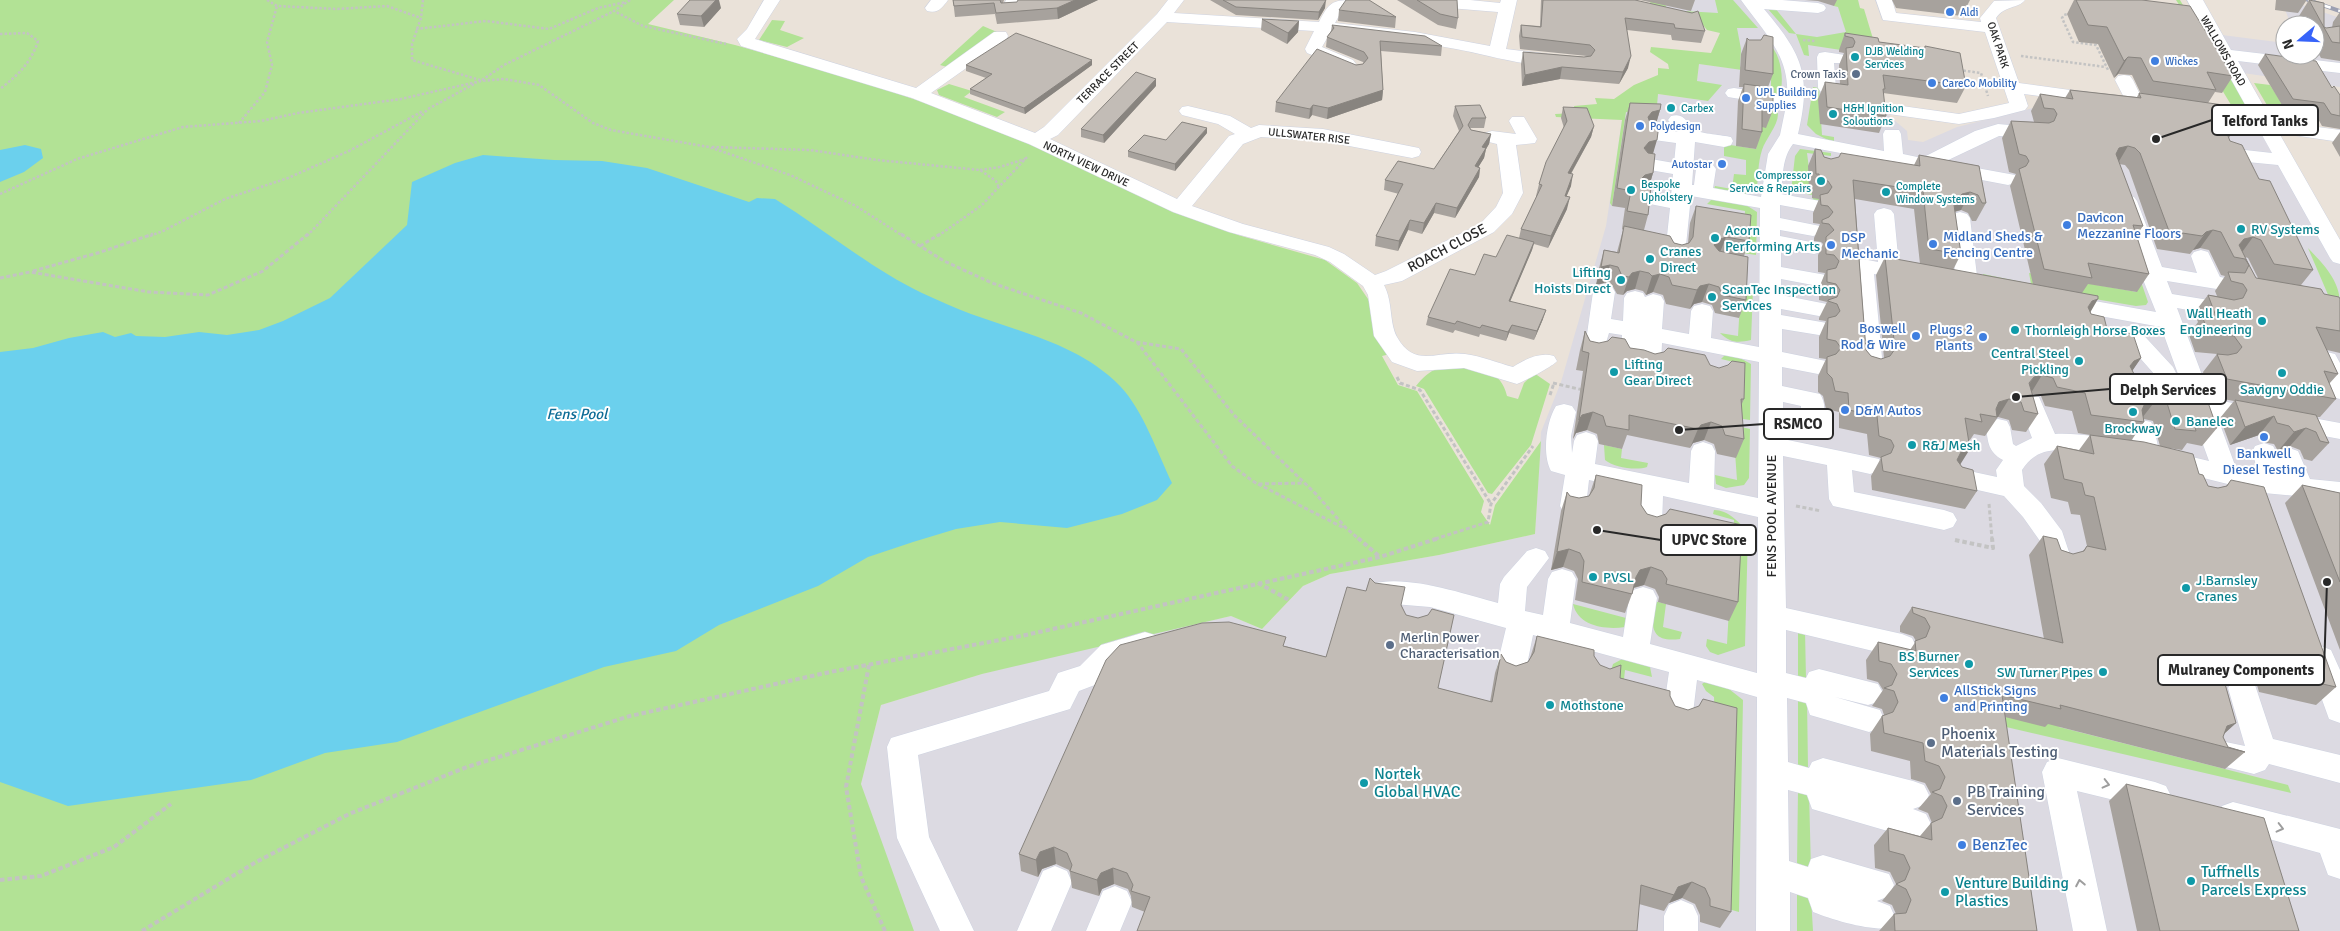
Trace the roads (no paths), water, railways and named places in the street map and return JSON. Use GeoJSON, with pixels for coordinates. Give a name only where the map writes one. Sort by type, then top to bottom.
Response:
{"type":"FeatureCollection","features":[{"type":"Feature","properties":{"kind":"street","name":"NORTH VIEW DRIVE"},"geometry":{"type":"LineString","coordinates":[[772,0],[753,32],[745,39],[746,42],[918,94],[1040,142],[1180,208],[1236,228],[1322,251],[1337,258],[1372,282]]}},
{"type":"Feature","properties":{"kind":"street","name":"TERRACE STREET"},"geometry":{"type":"LineString","coordinates":[[1040,142],[1163,17],[1176,0]]}},
{"type":"Feature","properties":{"kind":"street"},"geometry":{"type":"LineString","coordinates":[[1345,0],[1334,9],[1313,49],[1356,68]]}},
{"type":"Feature","properties":{"kind":"street"},"geometry":{"type":"LineString","coordinates":[[1412,0],[1508,4],[1497,52]]}},
{"type":"Feature","properties":{"kind":"street","name":"OAK PARK"},"geometry":{"type":"LineString","coordinates":[[1896,110],[1927,107],[1946,109],[1968,117],[2019,106],[1988,18],[1994,8],[2017,0]]}},
{"type":"Feature","properties":{"kind":"street","name":"WALLOWS ROAD"},"geometry":{"type":"LineString","coordinates":[[2195,0],[2340,258]]}},
{"type":"Feature","properties":{"kind":"street"},"geometry":{"type":"LineString","coordinates":[[1751,2],[1812,10]]}},
{"type":"Feature","properties":{"kind":"street","name":"FENS POOL AVENUE"},"geometry":{"type":"LineString","coordinates":[[1751,2],[1779,47],[1798,88],[1788,137],[1777,152],[1765,271],[1771,310],[1773,931]]}},
{"type":"Feature","properties":{"kind":"street"},"geometry":{"type":"LineString","coordinates":[[1882,2],[1889,17],[1991,28]]}},
{"type":"Feature","properties":{"kind":"street"},"geometry":{"type":"LineString","coordinates":[[1163,17],[1325,27],[1444,39],[1520,57],[1572,62]]}},
{"type":"Feature","properties":{"kind":"street"},"geometry":{"type":"LineString","coordinates":[[918,94],[1000,36]]}},
{"type":"Feature","properties":{"kind":"street"},"geometry":{"type":"LineString","coordinates":[[1779,47],[1832,64],[1834,89],[1796,82]]}},
{"type":"Feature","properties":{"kind":"street"},"geometry":{"type":"LineString","coordinates":[[2225,54],[2275,57]]}},
{"type":"Feature","properties":{"kind":"street"},"geometry":{"type":"LineString","coordinates":[[2325,63],[2340,68]]}},
{"type":"Feature","properties":{"kind":"street"},"geometry":{"type":"LineString","coordinates":[[943,76],[962,83]]}},
{"type":"Feature","properties":{"kind":"street"},"geometry":{"type":"LineString","coordinates":[[2117,77],[2136,104]]}},
{"type":"Feature","properties":{"kind":"street"},"geometry":{"type":"LineString","coordinates":[[2012,87],[2155,107]]}},
{"type":"Feature","properties":{"kind":"street"},"geometry":{"type":"LineString","coordinates":[[1732,89],[1795,102]]}},
{"type":"Feature","properties":{"kind":"street"},"geometry":{"type":"LineString","coordinates":[[1074,107],[1097,112]]}},
{"type":"Feature","properties":{"kind":"street"},"geometry":{"type":"LineString","coordinates":[[1188,111],[1224,120],[1248,134]]}},
{"type":"Feature","properties":{"kind":"street"},"geometry":{"type":"LineString","coordinates":[[1654,135],[1694,128],[1695,113]]}},
{"type":"Feature","properties":{"kind":"street"},"geometry":{"type":"LineString","coordinates":[[1477,134],[1506,140],[1528,139],[1518,121]]}},
{"type":"Feature","properties":{"kind":"street"},"geometry":{"type":"LineString","coordinates":[[2266,126],[2340,136]]}},
{"type":"Feature","properties":{"kind":"street"},"geometry":{"type":"LineString","coordinates":[[1848,129],[1855,158]]}},
{"type":"Feature","properties":{"kind":"street"},"geometry":{"type":"LineString","coordinates":[[1925,164],[1982,135],[1998,130],[2037,132]]}},
{"type":"Feature","properties":{"kind":"street","name":"ULLSWATER RISE"},"geometry":{"type":"LineString","coordinates":[[1180,208],[1236,140],[1259,131],[1323,144],[1412,152]]}},
{"type":"Feature","properties":{"kind":"street"},"geometry":{"type":"LineString","coordinates":[[1684,131],[1724,141]]}},
{"type":"Feature","properties":{"kind":"street"},"geometry":{"type":"LineString","coordinates":[[1670,249],[1682,188],[1684,131]]}},
{"type":"Feature","properties":{"kind":"street"},"geometry":{"type":"LineString","coordinates":[[1855,158],[1892,134]]}},
{"type":"Feature","properties":{"kind":"street"},"geometry":{"type":"LineString","coordinates":[[1788,137],[1855,158],[1925,164],[2008,178]]}},
{"type":"Feature","properties":{"kind":"street","name":"ROACH CLOSE"},"geometry":{"type":"LineString","coordinates":[[1372,282],[1394,276],[1487,228],[1505,210],[1512,193],[1506,140]]}},
{"type":"Feature","properties":{"kind":"street"},"geometry":{"type":"LineString","coordinates":[[2230,149],[2284,160]]}},
{"type":"Feature","properties":{"kind":"street"},"geometry":{"type":"LineString","coordinates":[[1651,165],[1682,188],[1703,192],[1770,216],[1814,239]]}},
{"type":"Feature","properties":{"kind":"street"},"geometry":{"type":"LineString","coordinates":[[1703,192],[1706,169]]}},
{"type":"Feature","properties":{"kind":"street"},"geometry":{"type":"LineString","coordinates":[[2121,183],[2161,299],[2193,365],[2200,405],[2222,464]]}},
{"type":"Feature","properties":{"kind":"street"},"geometry":{"type":"LineString","coordinates":[[1647,198],[1682,188]]}},
{"type":"Feature","properties":{"kind":"street"},"geometry":{"type":"LineString","coordinates":[[1770,216],[1813,205]]}},
{"type":"Feature","properties":{"kind":"street"},"geometry":{"type":"LineString","coordinates":[[1884,214],[1928,278]]}},
{"type":"Feature","properties":{"kind":"street"},"geometry":{"type":"LineString","coordinates":[[1928,278],[1960,218]]}},
{"type":"Feature","properties":{"kind":"street"},"geometry":{"type":"LineString","coordinates":[[2152,272],[2210,272],[2173,261]]}},
{"type":"Feature","properties":{"kind":"street"},"geometry":{"type":"LineString","coordinates":[[1871,368],[1863,265],[1928,278]]}},
{"type":"Feature","properties":{"kind":"street"},"geometry":{"type":"LineString","coordinates":[[1765,271],[1818,280]]}},
{"type":"Feature","properties":{"kind":"street"},"geometry":{"type":"LineString","coordinates":[[1372,282],[1379,294],[1386,336],[1408,366],[1464,361],[1514,385],[1530,366],[1546,361]]}},
{"type":"Feature","properties":{"kind":"street"},"geometry":{"type":"LineString","coordinates":[[1594,353],[1604,292]]}},
{"type":"Feature","properties":{"kind":"street"},"geometry":{"type":"LineString","coordinates":[[2040,298],[2170,321]]}},
{"type":"Feature","properties":{"kind":"street"},"geometry":{"type":"LineString","coordinates":[[2161,299],[2222,308]]}},
{"type":"Feature","properties":{"kind":"street"},"geometry":{"type":"LineString","coordinates":[[1641,362],[1644,300]]}},
{"type":"Feature","properties":{"kind":"street"},"geometry":{"type":"LineString","coordinates":[[1771,310],[1819,319]]}},
{"type":"Feature","properties":{"kind":"street"},"geometry":{"type":"LineString","coordinates":[[1702,311],[1706,344],[1712,369]]}},
{"type":"Feature","properties":{"kind":"street"},"geometry":{"type":"LineString","coordinates":[[1600,324],[1818,366]]}},
{"type":"Feature","properties":{"kind":"street"},"geometry":{"type":"LineString","coordinates":[[2089,326],[2143,336],[2193,365]]}},
{"type":"Feature","properties":{"kind":"street"},"geometry":{"type":"LineString","coordinates":[[2129,333],[2165,372],[2174,394],[2130,386]]}},
{"type":"Feature","properties":{"kind":"street"},"geometry":{"type":"LineString","coordinates":[[2327,359],[2340,391]]}},
{"type":"Feature","properties":{"kind":"street"},"geometry":{"type":"LineString","coordinates":[[1771,392],[1815,405]]}},
{"type":"Feature","properties":{"kind":"street"},"geometry":{"type":"LineString","coordinates":[[2031,403],[2042,434],[2050,443]]}},
{"type":"Feature","properties":{"kind":"street"},"geometry":{"type":"LineString","coordinates":[[2200,405],[2340,431]]}},
{"type":"Feature","properties":{"kind":"street"},"geometry":{"type":"LineString","coordinates":[[1556,407],[1560,464],[1771,510]]}},
{"type":"Feature","properties":{"kind":"street"},"geometry":{"type":"LineString","coordinates":[[1998,427],[2002,449],[2018,457]]}},
{"type":"Feature","properties":{"kind":"street"},"geometry":{"type":"LineString","coordinates":[[2142,428],[2148,456]]}},
{"type":"Feature","properties":{"kind":"street"},"geometry":{"type":"LineString","coordinates":[[1574,506],[1586,441]]}},
{"type":"Feature","properties":{"kind":"street"},"geometry":{"type":"LineString","coordinates":[[2059,561],[2053,538],[2032,510],[2012,488],[2009,470],[2018,457],[2030,448],[2050,443],[2066,441],[2086,443],[2193,466],[2222,464],[2264,491],[2301,488],[2340,491]]}},
{"type":"Feature","properties":{"kind":"street"},"geometry":{"type":"LineString","coordinates":[[1771,445],[1870,465]]}},
{"type":"Feature","properties":{"kind":"street"},"geometry":{"type":"LineString","coordinates":[[1701,495],[1704,451]]}},
{"type":"Feature","properties":{"kind":"street"},"geometry":{"type":"LineString","coordinates":[[2264,452],[2264,491]]}},
{"type":"Feature","properties":{"kind":"street"},"geometry":{"type":"LineString","coordinates":[[2289,457],[2301,488]]}},
{"type":"Feature","properties":{"kind":"street"},"geometry":{"type":"LineString","coordinates":[[1839,459],[1842,499],[1944,520]]}},
{"type":"Feature","properties":{"kind":"street"},"geometry":{"type":"LineString","coordinates":[[1960,478],[2012,488]]}},
{"type":"Feature","properties":{"kind":"street"},"geometry":{"type":"LineString","coordinates":[[1649,524],[1651,484]]}},
{"type":"Feature","properties":{"kind":"street"},"geometry":{"type":"LineString","coordinates":[[1511,670],[1516,620],[1514,584],[1536,558]]}},
{"type":"Feature","properties":{"kind":"street"},"geometry":{"type":"LineString","coordinates":[[1555,630],[1562,579]]}},
{"type":"Feature","properties":{"kind":"street"},"geometry":{"type":"LineString","coordinates":[[1382,592],[1430,596],[1684,665],[1820,694],[1821,706],[1868,706]]}},
{"type":"Feature","properties":{"kind":"street"},"geometry":{"type":"LineString","coordinates":[[1413,624],[1418,595]]}},
{"type":"Feature","properties":{"kind":"street"},"geometry":{"type":"LineString","coordinates":[[1635,652],[1643,598]]}},
{"type":"Feature","properties":{"kind":"street"},"geometry":{"type":"LineString","coordinates":[[1772,616],[1902,646]]}},
{"type":"Feature","properties":{"kind":"street"},"geometry":{"type":"LineString","coordinates":[[956,931],[913,838],[902,747],[1060,700],[1068,682],[1090,675],[1111,653],[1174,636]]}},
{"type":"Feature","properties":{"kind":"street"},"geometry":{"type":"LineString","coordinates":[[2313,636],[2340,710]]}},
{"type":"Feature","properties":{"kind":"street"},"geometry":{"type":"LineString","coordinates":[[1603,673],[1606,644]]}},
{"type":"Feature","properties":{"kind":"street"},"geometry":{"type":"LineString","coordinates":[[1678,713],[1684,665]]}},
{"type":"Feature","properties":{"kind":"street"},"geometry":{"type":"LineString","coordinates":[[2221,754],[2254,761],[2261,749],[2242,688]]}},
{"type":"Feature","properties":{"kind":"street"},"geometry":{"type":"LineString","coordinates":[[2261,749],[2340,769]]}},
{"type":"Feature","properties":{"kind":"street"},"geometry":{"type":"LineString","coordinates":[[1773,772],[1823,786],[1823,799],[1914,810]]}},
{"type":"Feature","properties":{"kind":"street"},"geometry":{"type":"LineString","coordinates":[[2090,931],[2058,772],[2332,841],[2340,864]]}},
{"type":"Feature","properties":{"kind":"street"},"geometry":{"type":"LineString","coordinates":[[1773,872],[1824,887],[1823,870],[1878,901]]}},
{"type":"Feature","properties":{"kind":"street"},"geometry":{"type":"LineString","coordinates":[[1034,931],[1055,882]]}},
{"type":"Feature","properties":{"kind":"water"},"geometry":{"type":"Polygon","coordinates":[[[25,145],[41,149],[43,158],[24,172],[0,182],[0,150],[25,145]]]}},
{"type":"Feature","properties":{"kind":"water","name":"Fens Pool"},"geometry":{"type":"Polygon","coordinates":[[[483,155],[602,161],[647,168],[749,202],[757,198],[775,199],[884,272],[922,293],[965,312],[1030,334],[1069,350],[1104,372],[1120,386],[1136,407],[1172,483],[1157,500],[1122,514],[1067,528],[1000,522],[956,529],[913,542],[868,557],[818,586],[719,625],[676,651],[604,667],[397,742],[325,753],[251,780],[68,806],[0,782],[0,352],[33,348],[69,338],[103,332],[115,337],[131,333],[136,336],[165,337],[199,332],[227,335],[259,330],[283,321],[330,298],[407,225],[412,182],[455,163],[483,155]]]}},
{"type":"Feature","properties":{"kind":"railway"},"geometry":{"type":"LineString","coordinates":[[2308,0],[2340,11]]}},
{"type":"Feature","properties":{"kind":"place","name":"Aldi"},"geometry":{"type":"Point","coordinates":[1950,12]}},
{"type":"Feature","properties":{"kind":"place","name":"DJB Welding Services"},"geometry":{"type":"Point","coordinates":[1855,57]}},
{"type":"Feature","properties":{"kind":"place","name":"Wickes"},"geometry":{"type":"Point","coordinates":[2155,61]}},
{"type":"Feature","properties":{"kind":"place","name":"Crown Taxis"},"geometry":{"type":"Point","coordinates":[1856,74]}},
{"type":"Feature","properties":{"kind":"place","name":"CareCo Mobility"},"geometry":{"type":"Point","coordinates":[1932,83]}},
{"type":"Feature","properties":{"kind":"place","name":"UPL Building Supplies"},"geometry":{"type":"Point","coordinates":[1746,98]}},
{"type":"Feature","properties":{"kind":"place","name":"Carbex"},"geometry":{"type":"Point","coordinates":[1671,108]}},
{"type":"Feature","properties":{"kind":"place","name":"H&H Ignition Soloutions"},"geometry":{"type":"Point","coordinates":[1833,114]}},
{"type":"Feature","properties":{"kind":"place","name":"Polydesign"},"geometry":{"type":"Point","coordinates":[1640,126]}},
{"type":"Feature","properties":{"kind":"place","name":"Telford Tanks"},"geometry":{"type":"Point","coordinates":[2156,139]}},
{"type":"Feature","properties":{"kind":"place","name":"Autostar"},"geometry":{"type":"Point","coordinates":[1722,164]}},
{"type":"Feature","properties":{"kind":"place","name":"Compressor Service & Repairs"},"geometry":{"type":"Point","coordinates":[1821,181]}},
{"type":"Feature","properties":{"kind":"place","name":"Bespoke Upholstery"},"geometry":{"type":"Point","coordinates":[1631,190]}},
{"type":"Feature","properties":{"kind":"place","name":"Complete Window Systems"},"geometry":{"type":"Point","coordinates":[1886,192]}},
{"type":"Feature","properties":{"kind":"place","name":"Davicon Mezzanine Floors"},"geometry":{"type":"Point","coordinates":[2067,225]}},
{"type":"Feature","properties":{"kind":"place","name":"RV Systems"},"geometry":{"type":"Point","coordinates":[2241,229]}},
{"type":"Feature","properties":{"kind":"place","name":"Acorn Performing Arts"},"geometry":{"type":"Point","coordinates":[1715,238]}},
{"type":"Feature","properties":{"kind":"place","name":"Midland Sheds & Fencing Centre"},"geometry":{"type":"Point","coordinates":[1933,244]}},
{"type":"Feature","properties":{"kind":"place","name":"DSP Mechanic"},"geometry":{"type":"Point","coordinates":[1831,245]}},
{"type":"Feature","properties":{"kind":"place","name":"Cranes Direct"},"geometry":{"type":"Point","coordinates":[1650,259]}},
{"type":"Feature","properties":{"kind":"place","name":"Lifting Hoists Direct"},"geometry":{"type":"Point","coordinates":[1621,280]}},
{"type":"Feature","properties":{"kind":"place","name":"ScanTec Inspection Services"},"geometry":{"type":"Point","coordinates":[1712,297]}},
{"type":"Feature","properties":{"kind":"place","name":"Wall Heath Engineering"},"geometry":{"type":"Point","coordinates":[2262,321]}},
{"type":"Feature","properties":{"kind":"place","name":"Thornleigh Horse Boxes"},"geometry":{"type":"Point","coordinates":[2015,330]}},
{"type":"Feature","properties":{"kind":"place","name":"Boswell Rod & Wire"},"geometry":{"type":"Point","coordinates":[1916,336]}},
{"type":"Feature","properties":{"kind":"place","name":"Plugs 2 Plants"},"geometry":{"type":"Point","coordinates":[1983,337]}},
{"type":"Feature","properties":{"kind":"place","name":"Central Steel Pickling"},"geometry":{"type":"Point","coordinates":[2079,361]}},
{"type":"Feature","properties":{"kind":"place","name":"Lifting Gear Direct"},"geometry":{"type":"Point","coordinates":[1614,372]}},
{"type":"Feature","properties":{"kind":"place","name":"Savigny Oddie"},"geometry":{"type":"Point","coordinates":[2282,373]}},
{"type":"Feature","properties":{"kind":"place","name":"Delph Services"},"geometry":{"type":"Point","coordinates":[2016,397]}},
{"type":"Feature","properties":{"kind":"place","name":"D&M Autos"},"geometry":{"type":"Point","coordinates":[1845,410]}},
{"type":"Feature","properties":{"kind":"place","name":"Brockway"},"geometry":{"type":"Point","coordinates":[2133,412]}},
{"type":"Feature","properties":{"kind":"place","name":"Banelec"},"geometry":{"type":"Point","coordinates":[2176,421]}},
{"type":"Feature","properties":{"kind":"place","name":"RSMCO"},"geometry":{"type":"Point","coordinates":[1679,430]}},
{"type":"Feature","properties":{"kind":"place","name":"Bankwell Diesel Testing"},"geometry":{"type":"Point","coordinates":[2264,437]}},
{"type":"Feature","properties":{"kind":"place","name":"R&J Mesh"},"geometry":{"type":"Point","coordinates":[1912,445]}},
{"type":"Feature","properties":{"kind":"place","name":"UPVC Store"},"geometry":{"type":"Point","coordinates":[1597,530]}},
{"type":"Feature","properties":{"kind":"place","name":"PVSL"},"geometry":{"type":"Point","coordinates":[1593,577]}},
{"type":"Feature","properties":{"kind":"place","name":"Mulraney Components"},"geometry":{"type":"Point","coordinates":[2327,582]}},
{"type":"Feature","properties":{"kind":"place","name":"J.Barnsley Cranes"},"geometry":{"type":"Point","coordinates":[2186,588]}},
{"type":"Feature","properties":{"kind":"place","name":"Merlin Power Characterisation"},"geometry":{"type":"Point","coordinates":[1390,645]}},
{"type":"Feature","properties":{"kind":"place","name":"BS Burner Services"},"geometry":{"type":"Point","coordinates":[1969,664]}},
{"type":"Feature","properties":{"kind":"place","name":"SW Turner Pipes"},"geometry":{"type":"Point","coordinates":[2103,672]}},
{"type":"Feature","properties":{"kind":"place","name":"AllStick Signs and Printing"},"geometry":{"type":"Point","coordinates":[1944,698]}},
{"type":"Feature","properties":{"kind":"place","name":"Mothstone"},"geometry":{"type":"Point","coordinates":[1550,705]}},
{"type":"Feature","properties":{"kind":"place","name":"Phoenix Materials Testing"},"geometry":{"type":"Point","coordinates":[1931,743]}},
{"type":"Feature","properties":{"kind":"place","name":"Nortek Global HVAC"},"geometry":{"type":"Point","coordinates":[1364,783]}},
{"type":"Feature","properties":{"kind":"place","name":"PB Training Services"},"geometry":{"type":"Point","coordinates":[1957,801]}},
{"type":"Feature","properties":{"kind":"place","name":"BenzTec"},"geometry":{"type":"Point","coordinates":[1962,845]}},
{"type":"Feature","properties":{"kind":"place","name":"Tuffnells Parcels Express"},"geometry":{"type":"Point","coordinates":[2191,881]}},
{"type":"Feature","properties":{"kind":"place","name":"Venture Building Plastics"},"geometry":{"type":"Point","coordinates":[1945,892]}}]}
